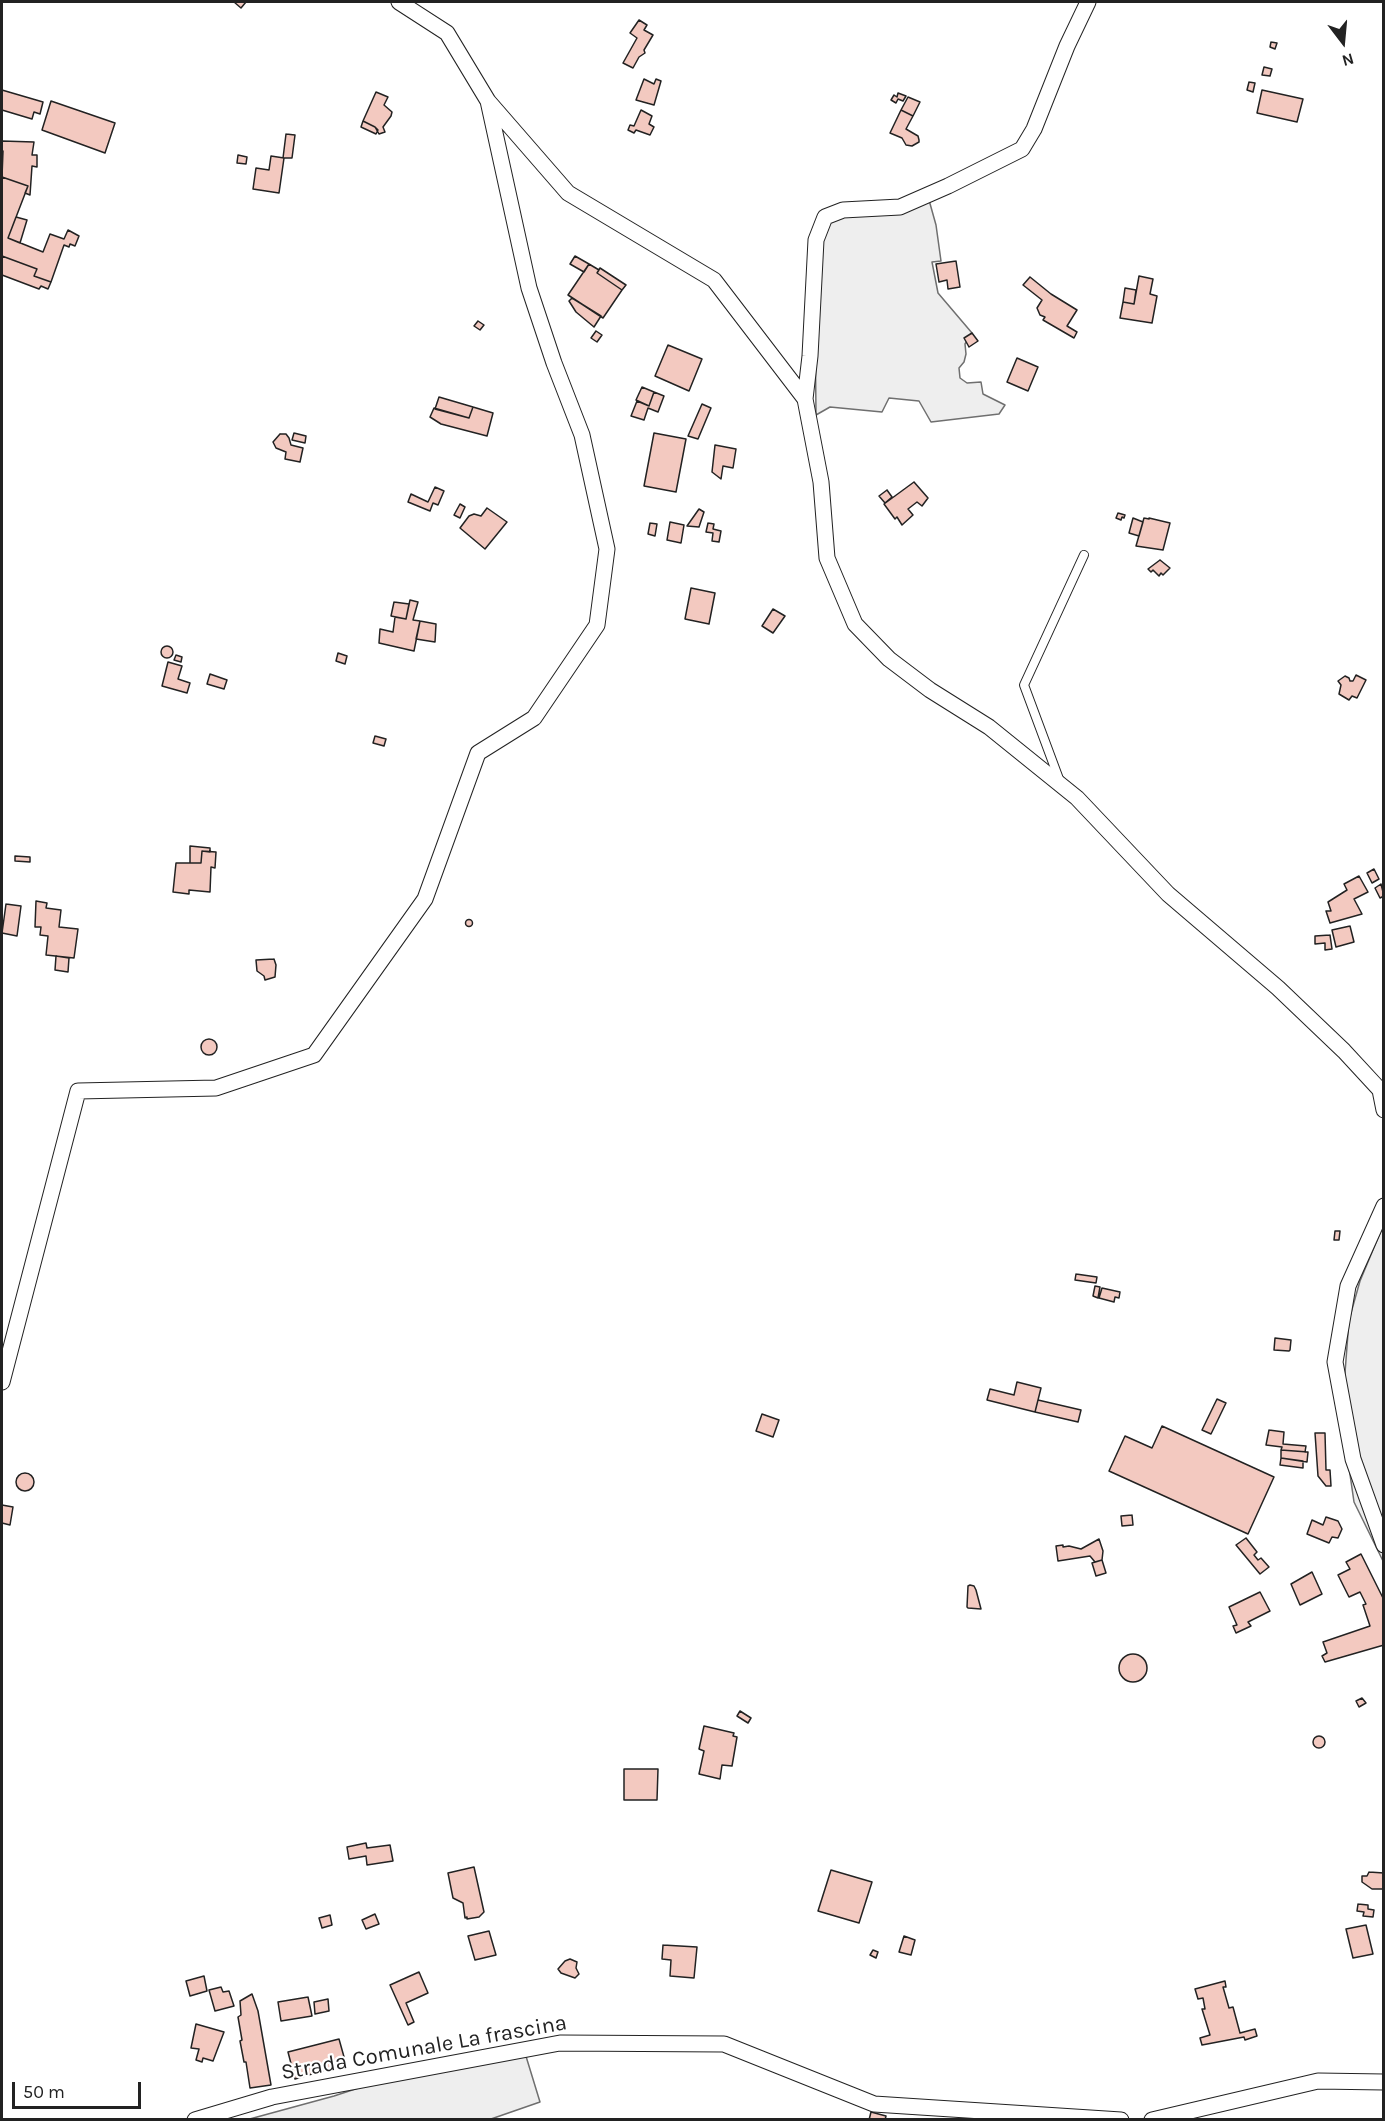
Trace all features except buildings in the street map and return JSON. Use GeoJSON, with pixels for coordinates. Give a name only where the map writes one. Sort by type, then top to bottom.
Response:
{"type":"FeatureCollection","features":[{"type":"Feature","properties":{"kind":"street"},"geometry":{"type":"LineString","coordinates":[[399,2],[447,33],[488,101],[568,193],[714,280],[805,399]]}},
{"type":"Feature","properties":{"kind":"street"},"geometry":{"type":"LineString","coordinates":[[1088,2],[1067,46],[1034,129],[1022,150],[900,207],[843,210],[825,217],[816,240],[810,356],[805,399],[821,482],[827,558],[855,624],[889,659],[930,690],[988,727],[1077,798],[1168,894],[1278,988],[1344,1051],[1380,1090],[1383,1110]]}},
{"type":"Feature","properties":{"kind":"street"},"geometry":{"type":"LineString","coordinates":[[2,1382],[78,1091],[216,1088],[314,1055],[425,899],[478,753],[534,718],[597,625],[607,549],[582,435],[554,363],[530,288],[488,101]]}},
{"type":"Feature","properties":{"kind":"street"},"geometry":{"type":"LineString","coordinates":[[1383,1206],[1348,1286],[1335,1362],[1353,1459],[1383,1545]]}},
{"type":"Feature","properties":{"kind":"street","name":"Strada Comunale La frascina"},"geometry":{"type":"LineString","coordinates":[[195,2120],[272,2097],[560,2043],[584,2043],[724,2044],[873,2104],[1121,2120]]}},
{"type":"Feature","properties":{"kind":"street"},"geometry":{"type":"LineString","coordinates":[[1152,2120],[1318,2081],[1383,2082]]}},
{"type":"Feature","properties":{"kind":"lane"},"geometry":{"type":"LineString","coordinates":[[1062,786],[1024,685],[1084,555]]}},
{"type":"Feature","properties":{"kind":"shaded area"},"geometry":{"type":"Polygon","coordinates":[[[929,200],[936,225],[941,261],[932,262],[938,293],[972,333],[965,344],[964,362],[959,368],[960,378],[967,383],[981,382],[983,394],[1005,405],[999,414],[931,422],[919,401],[889,398],[882,412],[830,407],[816,415],[815,309],[819,248],[829,217],[929,200]]]}},
{"type":"Feature","properties":{"kind":"shaded area"},"geometry":{"type":"Polygon","coordinates":[[[1383,1226],[1383,1561],[1354,1502],[1346,1447],[1344,1386],[1349,1320],[1360,1281],[1383,1226]]]}},
{"type":"Feature","properties":{"kind":"shaded area"},"geometry":{"type":"Polygon","coordinates":[[[525,2053],[540,2102],[491,2119],[246,2120],[334,2096],[407,2072],[525,2053]]]}}]}
